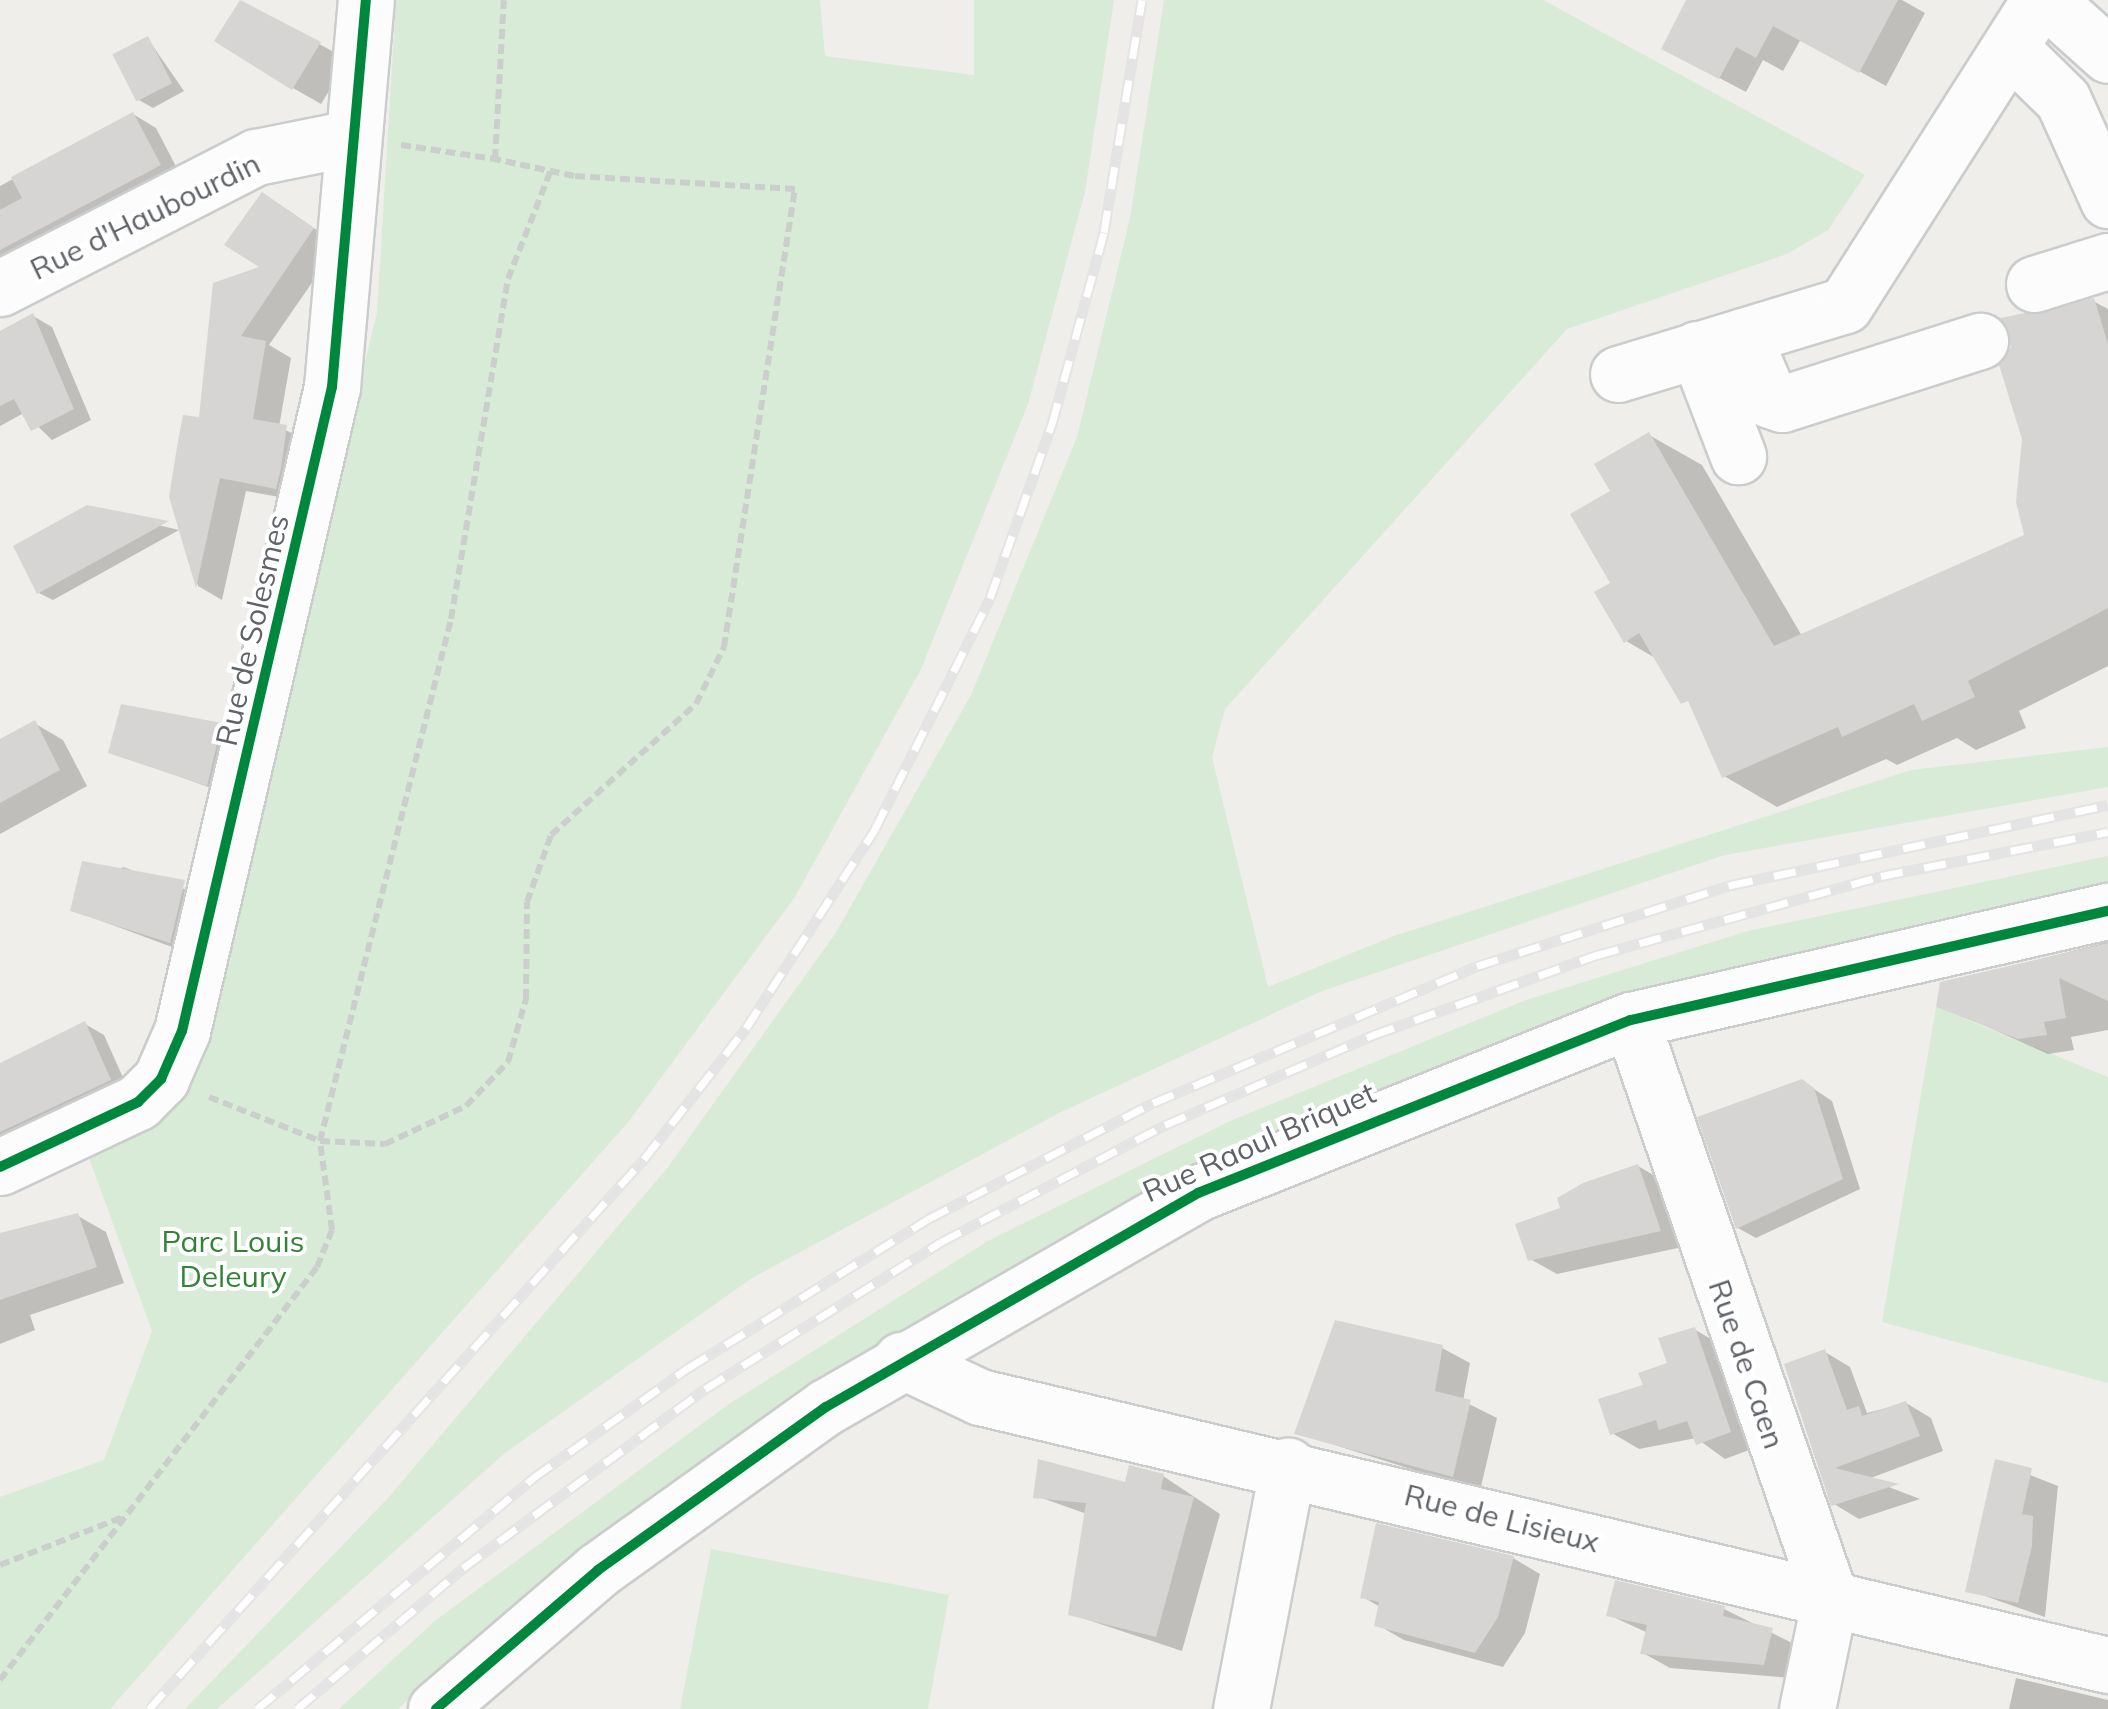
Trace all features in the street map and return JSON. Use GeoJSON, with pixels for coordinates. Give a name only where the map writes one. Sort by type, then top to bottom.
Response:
{"type":"FeatureCollection","features":[{"type":"Feature","properties":{"kind":"street","name":"Rue de Solesmes"},"geometry":{"type":"LineString","coordinates":[[0,1168],[138,1102],[161,1079],[182,1031],[332,387],[350,138],[366,0]]}},
{"type":"Feature","properties":{"kind":"street"},"geometry":{"type":"LineString","coordinates":[[1618,374],[1845,305],[1983,81],[2012,50],[2039,0]]}},
{"type":"Feature","properties":{"kind":"street"},"geometry":{"type":"LineString","coordinates":[[2047,0],[2108,55]]}},
{"type":"Feature","properties":{"kind":"street"},"geometry":{"type":"LineString","coordinates":[[2012,50],[2063,100],[2108,200]]}},
{"type":"Feature","properties":{"kind":"street","name":"Rue d'Haubourdin"},"geometry":{"type":"LineString","coordinates":[[0,288],[256,157],[350,138]]}},
{"type":"Feature","properties":{"kind":"street"},"geometry":{"type":"LineString","coordinates":[[2034,284],[2108,261]]}},
{"type":"Feature","properties":{"kind":"street"},"geometry":{"type":"LineString","coordinates":[[1720,342],[1770,400],[1782,404],[1980,341]]}},
{"type":"Feature","properties":{"kind":"street"},"geometry":{"type":"LineString","coordinates":[[1720,342],[1738,456]]}},
{"type":"Feature","properties":{"kind":"street","name":"Rue Raoul Briquet"},"geometry":{"type":"LineString","coordinates":[[436,1709],[598,1570],[901,1360],[1198,1193],[1631,1020],[2108,911]]}},
{"type":"Feature","properties":{"kind":"street","name":"Rue de Caen"},"geometry":{"type":"LineString","coordinates":[[1631,1020],[1830,1598]]}},
{"type":"Feature","properties":{"kind":"street","name":"Rue de Lisieux"},"geometry":{"type":"LineString","coordinates":[[901,1360],[980,1397],[1288,1465],[2108,1665]]}},
{"type":"Feature","properties":{"kind":"street"},"geometry":{"type":"LineString","coordinates":[[1241,1709],[1288,1465]]}},
{"type":"Feature","properties":{"kind":"street"},"geometry":{"type":"LineString","coordinates":[[1807,1709],[1830,1598]]}},
{"type":"Feature","properties":{"kind":"path"},"geometry":{"type":"LineString","coordinates":[[495,159],[504,0]]}},
{"type":"Feature","properties":{"kind":"path"},"geometry":{"type":"LineString","coordinates":[[161,1079],[320,1140],[385,1144],[466,1106],[508,1062],[526,1000],[527,902],[551,835],[696,704],[724,647],[795,189],[551,170],[350,138]]}},
{"type":"Feature","properties":{"kind":"path"},"geometry":{"type":"LineString","coordinates":[[0,1680],[318,1267],[332,1230],[320,1140],[451,619],[508,279],[551,170]]}},
{"type":"Feature","properties":{"kind":"path"},"geometry":{"type":"LineString","coordinates":[[0,1566],[124,1516]]}},
{"type":"Feature","properties":{"kind":"green space","name":"Parc Louis Deleury"},"geometry":{"type":"Polygon","coordinates":[[[396,0],[820,0],[825,56],[974,75],[974,0],[1114,0],[1085,192],[1028,404],[921,669],[795,897],[629,1121],[110,1709],[0,1709],[0,1497],[104,1460],[152,1331],[88,1155],[196,1058],[377,313],[396,0]]]}},
{"type":"Feature","properties":{"kind":"green space"},"geometry":{"type":"Polygon","coordinates":[[[1164,0],[1543,0],[1865,175],[1828,230],[1787,254],[1567,329],[1225,709],[1212,757],[1268,987],[1394,936],[1911,770],[2108,747],[2108,787],[1725,855],[1322,991],[1059,1113],[752,1278],[505,1453],[217,1709],[185,1709],[388,1498],[668,1167],[835,934],[971,695],[1077,437],[1130,218],[1164,0]]]}},
{"type":"Feature","properties":{"kind":"green space"},"geometry":{"type":"Polygon","coordinates":[[[2108,856],[2108,894],[1863,941],[1011,1269],[752,1425],[456,1653],[398,1709],[339,1709],[436,1620],[729,1404],[988,1241],[1230,1121],[1526,1000],[1748,931],[2108,856]]]}},
{"type":"Feature","properties":{"kind":"green space"},"geometry":{"type":"Polygon","coordinates":[[[1936,1007],[2108,1077],[2108,1383],[1882,1322],[1936,1007]]]}},
{"type":"Feature","properties":{"kind":"green space"},"geometry":{"type":"Polygon","coordinates":[[[711,1549],[949,1595],[928,1709],[680,1709],[711,1549]]]}},
{"type":"Feature","properties":{"kind":"building"},"geometry":{"type":"Polygon","coordinates":[[[240,0],[321,42],[292,90],[214,41],[240,0]]]}},
{"type":"Feature","properties":{"kind":"building"},"geometry":{"type":"Polygon","coordinates":[[[1686,0],[1898,0],[1859,73],[1773,26],[1756,58],[1736,47],[1719,79],[1661,49],[1686,0]]]}},
{"type":"Feature","properties":{"kind":"building"},"geometry":{"type":"Polygon","coordinates":[[[148,36],[172,83],[136,101],[112,54],[148,36]]]}},
{"type":"Feature","properties":{"kind":"building"},"geometry":{"type":"Polygon","coordinates":[[[133,112],[161,165],[0,250],[0,210],[22,198],[11,177],[133,112]]]}},
{"type":"Feature","properties":{"kind":"building"},"geometry":{"type":"Polygon","coordinates":[[[262,192],[314,228],[241,336],[266,341],[253,419],[287,425],[281,468],[276,489],[220,478],[196,588],[169,497],[178,441],[183,415],[199,417],[213,283],[259,267],[224,245],[262,192]]]}},
{"type":"Feature","properties":{"kind":"building"},"geometry":{"type":"Polygon","coordinates":[[[2094,298],[2108,344],[2108,608],[1968,681],[1975,697],[1922,721],[1914,704],[1842,737],[1838,727],[1722,778],[1688,701],[1681,704],[1639,633],[1624,643],[1594,592],[1610,583],[1570,514],[1610,491],[1594,464],[1649,432],[1774,646],[2024,535],[2016,502],[2022,439],[1999,365],[2011,347],[2001,318],[2094,298]]]}},
{"type":"Feature","properties":{"kind":"building"},"geometry":{"type":"Polygon","coordinates":[[[33,313],[74,409],[31,431],[14,399],[0,406],[0,331],[33,313]]]}},
{"type":"Feature","properties":{"kind":"building"},"geometry":{"type":"Polygon","coordinates":[[[87,505],[169,521],[37,594],[13,546],[87,505]]]}},
{"type":"Feature","properties":{"kind":"building"},"geometry":{"type":"Polygon","coordinates":[[[121,704],[222,723],[207,786],[108,753],[121,704]]]}},
{"type":"Feature","properties":{"kind":"building"},"geometry":{"type":"Polygon","coordinates":[[[35,720],[60,770],[0,803],[0,739],[35,720]]]}},
{"type":"Feature","properties":{"kind":"building"},"geometry":{"type":"Polygon","coordinates":[[[82,861],[185,880],[170,943],[70,911],[82,861]]]}},
{"type":"Feature","properties":{"kind":"building"},"geometry":{"type":"Polygon","coordinates":[[[2108,943],[2108,1001],[2059,978],[2066,1018],[2044,1022],[2047,1035],[2018,1039],[1936,1007],[1940,982],[2108,943]]]}},
{"type":"Feature","properties":{"kind":"building"},"geometry":{"type":"Polygon","coordinates":[[[85,1021],[111,1080],[0,1132],[0,1063],[85,1021]]]}},
{"type":"Feature","properties":{"kind":"building"},"geometry":{"type":"Polygon","coordinates":[[[1802,1079],[1814,1088],[1843,1179],[1736,1229],[1697,1117],[1802,1079]]]}},
{"type":"Feature","properties":{"kind":"building"},"geometry":{"type":"Polygon","coordinates":[[[1638,1164],[1661,1231],[1528,1261],[1515,1224],[1560,1208],[1557,1198],[1583,1183],[1638,1164]]]}},
{"type":"Feature","properties":{"kind":"building"},"geometry":{"type":"Polygon","coordinates":[[[78,1213],[97,1267],[0,1300],[0,1233],[78,1213]]]}},
{"type":"Feature","properties":{"kind":"building"},"geometry":{"type":"Polygon","coordinates":[[[1335,1320],[1443,1345],[1435,1391],[1471,1400],[1453,1477],[1294,1434],[1335,1320]]]}},
{"type":"Feature","properties":{"kind":"building"},"geometry":{"type":"Polygon","coordinates":[[[1695,1327],[1731,1432],[1696,1445],[1687,1421],[1659,1430],[1656,1420],[1610,1435],[1598,1399],[1643,1385],[1638,1373],[1667,1363],[1658,1338],[1695,1327]]]}},
{"type":"Feature","properties":{"kind":"building"},"geometry":{"type":"Polygon","coordinates":[[[1825,1349],[1847,1410],[1859,1406],[1862,1416],[1906,1401],[1920,1436],[1835,1468],[1899,1484],[1831,1506],[1784,1364],[1825,1349]]]}},
{"type":"Feature","properties":{"kind":"building"},"geometry":{"type":"Polygon","coordinates":[[[1038,1459],[1125,1482],[1129,1465],[1164,1474],[1161,1489],[1194,1497],[1156,1637],[1068,1615],[1086,1503],[1033,1498],[1038,1459]]]}},
{"type":"Feature","properties":{"kind":"building"},"geometry":{"type":"Polygon","coordinates":[[[1995,1459],[2032,1468],[2022,1514],[2033,1516],[2032,1546],[2018,1603],[1965,1592],[1995,1459]]]}},
{"type":"Feature","properties":{"kind":"building"},"geometry":{"type":"Polygon","coordinates":[[[1376,1523],[1514,1556],[1498,1617],[1475,1653],[1374,1626],[1379,1602],[1360,1598],[1376,1523]]]}},
{"type":"Feature","properties":{"kind":"building"},"geometry":{"type":"Polygon","coordinates":[[[1615,1580],[1725,1606],[1723,1616],[1773,1628],[1764,1665],[1640,1654],[1647,1625],[1606,1616],[1615,1580]]]}},
{"type":"Feature","properties":{"kind":"railway"},"geometry":{"type":"LineString","coordinates":[[149,1709],[644,1159],[746,1028],[875,829],[990,598],[1052,424],[1104,232],[1142,0]]}},
{"type":"Feature","properties":{"kind":"railway"},"geometry":{"type":"LineString","coordinates":[[257,1709],[533,1478],[688,1368],[928,1219],[1153,1103],[1477,966],[1731,885],[2108,805]]}},
{"type":"Feature","properties":{"kind":"railway"},"geometry":{"type":"LineString","coordinates":[[297,1709],[463,1568],[705,1389],[941,1242],[1165,1125],[1373,1035],[1597,955],[1881,876],[2108,832]]}},
{"type":"Feature","properties":{"kind":"cycle path"},"geometry":{"type":"LineString","coordinates":[[0,1167],[138,1102],[161,1079],[182,1031],[332,387],[366,0]]}},
{"type":"Feature","properties":{"kind":"cycle path"},"geometry":{"type":"LineString","coordinates":[[436,1709],[598,1570],[826,1407],[1198,1193],[1631,1020],[2108,911]]}}]}
